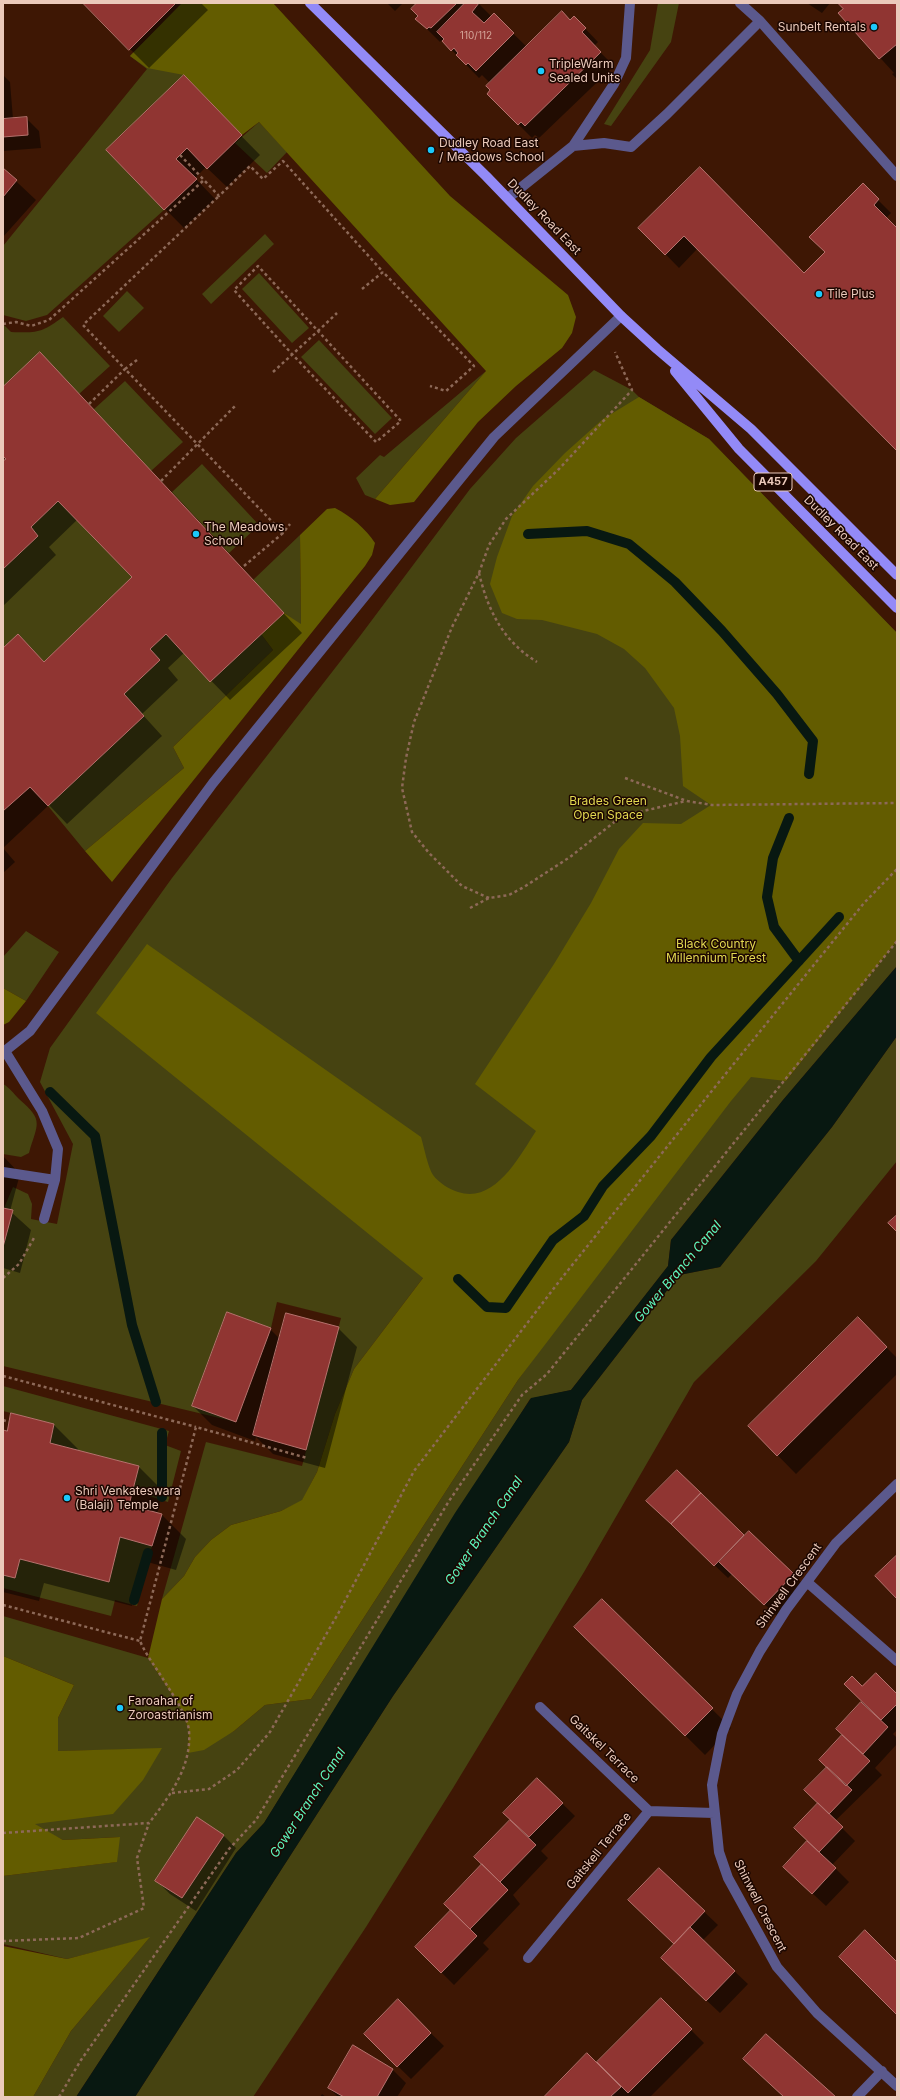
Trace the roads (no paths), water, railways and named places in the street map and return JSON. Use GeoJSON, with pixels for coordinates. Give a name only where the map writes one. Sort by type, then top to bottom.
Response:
{"type":"FeatureCollection","features":[{"type":"Feature","properties":{"kind":"main road","name":"Dudley Road East"},"geometry":{"type":"LineString","coordinates":[[310,3],[508,198],[622,316],[657,349],[751,429],[897,575]]}},
{"type":"Feature","properties":{"kind":"main road","name":"Dudley Road East"},"geometry":{"type":"LineString","coordinates":[[657,349],[740,448],[897,608]]}},
{"type":"Feature","properties":{"kind":"street"},"geometry":{"type":"LineString","coordinates":[[508,198],[573,146],[614,84],[626,58],[630,3]]}},
{"type":"Feature","properties":{"kind":"street"},"geometry":{"type":"LineString","coordinates":[[740,3],[760,21],[897,176]]}},
{"type":"Feature","properties":{"kind":"street"},"geometry":{"type":"LineString","coordinates":[[573,146],[604,143],[631,147],[667,114],[760,21]]}},
{"type":"Feature","properties":{"kind":"street"},"geometry":{"type":"LineString","coordinates":[[44,1220],[55,1180],[58,1150],[42,1111],[4,1052],[30,1031],[213,783],[494,437],[622,316]]}},
{"type":"Feature","properties":{"kind":"street"},"geometry":{"type":"LineString","coordinates":[[3,1172],[55,1180]]}},
{"type":"Feature","properties":{"kind":"street","name":"Shinwell Crescent"},"geometry":{"type":"LineString","coordinates":[[897,1484],[836,1543],[807,1582],[760,1651],[737,1694],[722,1734],[712,1785],[719,1852],[728,1878],[777,1967],[816,2013],[897,2086]]}},
{"type":"Feature","properties":{"kind":"street"},"geometry":{"type":"LineString","coordinates":[[807,1582],[897,1661]]}},
{"type":"Feature","properties":{"kind":"street","name":"Gaitskel Terrace"},"geometry":{"type":"LineString","coordinates":[[540,1706],[649,1811]]}},
{"type":"Feature","properties":{"kind":"street","name":"Gaitskell Terrace"},"geometry":{"type":"LineString","coordinates":[[528,1958],[649,1811],[714,1813]]}},
{"type":"Feature","properties":{"kind":"street"},"geometry":{"type":"LineString","coordinates":[[857,2097],[882,2071]]}},
{"type":"Feature","properties":{"kind":"water","name":"Gower Branch Canal"},"geometry":{"type":"Polygon","coordinates":[[[897,966],[897,1036],[832,1127],[720,1267],[679,1275],[582,1400],[569,1442],[393,1696],[135,2097],[76,2097],[236,1853],[264,1823],[455,1513],[531,1398],[571,1390],[668,1266],[671,1240],[783,1100],[897,966]]]}},
{"type":"Feature","properties":{"kind":"waterway"},"geometry":{"type":"LineString","coordinates":[[528,534],[587,531],[629,544],[675,582],[722,631],[777,694],[813,741],[809,774]]}},
{"type":"Feature","properties":{"kind":"waterway"},"geometry":{"type":"LineString","coordinates":[[789,818],[773,858],[767,897],[774,927],[799,961]]}},
{"type":"Feature","properties":{"kind":"waterway"},"geometry":{"type":"LineString","coordinates":[[458,1279],[487,1307],[506,1308],[553,1240],[584,1216],[603,1186],[651,1136],[711,1057],[839,917]]}},
{"type":"Feature","properties":{"kind":"waterway"},"geometry":{"type":"LineString","coordinates":[[50,1092],[95,1136],[132,1325],[156,1402]]}},
{"type":"Feature","properties":{"kind":"waterway"},"geometry":{"type":"LineString","coordinates":[[162,1433],[162,1497]]}},
{"type":"Feature","properties":{"kind":"waterway"},"geometry":{"type":"LineString","coordinates":[[134,1600],[148,1553]]}},
{"type":"Feature","properties":{"kind":"place","name":"Sunbelt Rentals"},"geometry":{"type":"Point","coordinates":[874,27]}},
{"type":"Feature","properties":{"kind":"place","name":"TripleWarm Sealed Units"},"geometry":{"type":"Point","coordinates":[541,71]}},
{"type":"Feature","properties":{"kind":"place","name":"Dudley Road East / Meadows School"},"geometry":{"type":"Point","coordinates":[431,150]}},
{"type":"Feature","properties":{"kind":"place","name":"Tile Plus"},"geometry":{"type":"Point","coordinates":[819,294]}},
{"type":"Feature","properties":{"kind":"place","name":"The Meadows School"},"geometry":{"type":"Point","coordinates":[196,534]}},
{"type":"Feature","properties":{"kind":"place","name":"Shri Venkateswara (Balaji) Temple"},"geometry":{"type":"Point","coordinates":[67,1498]}},
{"type":"Feature","properties":{"kind":"place","name":"Faroahar of Zoroastrianism"},"geometry":{"type":"Point","coordinates":[120,1708]}},
{"type":"Feature","properties":{"kind":"park label","name":"Brades Green Open Space"},"geometry":{"type":"Point","coordinates":[608,808]}},
{"type":"Feature","properties":{"kind":"park label","name":"Black Country Millennium Forest"},"geometry":{"type":"Point","coordinates":[716,951]}}]}
